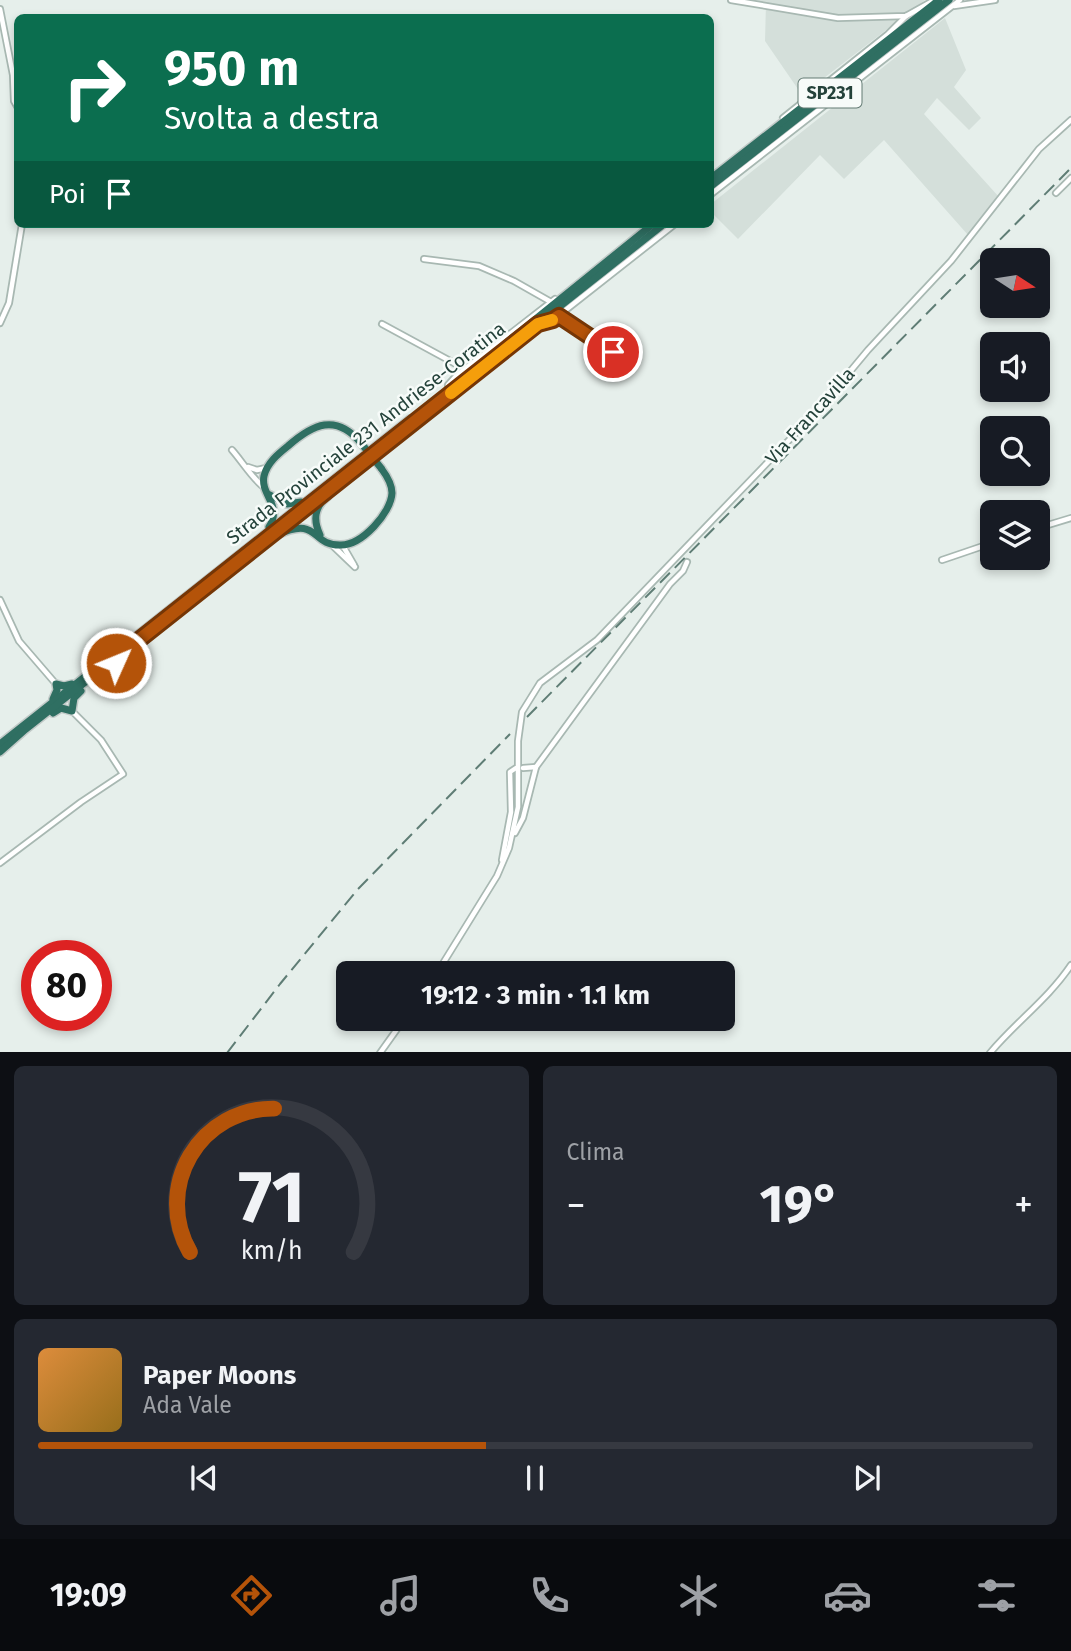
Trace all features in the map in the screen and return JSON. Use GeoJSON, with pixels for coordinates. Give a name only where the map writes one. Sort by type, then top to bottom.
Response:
{"type":"FeatureCollection","features":[{"type":"Feature","properties":{"kind":"highway","name":"SP231"},"geometry":{"type":"LineString","coordinates":[[714,174],[935,0]]}},
{"type":"Feature","properties":{"kind":"highway","name":"SP231"},"geometry":{"type":"LineString","coordinates":[[714,184],[951,3]]}},
{"type":"Feature","properties":{"kind":"highway","name":"Strada Provinciale 231 Andriese-Coratina"},"geometry":{"type":"LineString","coordinates":[[0,752],[24,728],[109,656],[449,389],[646,228]]}},
{"type":"Feature","properties":{"kind":"highway","name":"Strada Provinciale 231 Andriese-Coratina"},"geometry":{"type":"LineString","coordinates":[[0,744],[125,651],[659,228]]}},
{"type":"Feature","properties":{"kind":"highway"},"geometry":{"type":"LineString","coordinates":[[253,542],[269,528],[273,519],[272,502],[264,477],[267,467],[286,447],[315,426],[338,425],[348,429],[381,468],[391,486],[390,503],[378,522],[356,540],[342,545],[332,544],[304,528],[293,527],[277,535],[272,534]]}},
{"type":"Feature","properties":{"kind":"highway"},"geometry":{"type":"LineString","coordinates":[[322,538],[315,524],[317,508],[352,471]]}},
{"type":"Feature","properties":{"kind":"highway"},"geometry":{"type":"LineString","coordinates":[[266,490],[287,504],[308,499]]}},
{"type":"Feature","properties":{"kind":"highway"},"geometry":{"type":"LineString","coordinates":[[24,728],[32,729],[57,710],[65,708],[72,711],[72,702],[76,695],[116,663],[125,651]]}},
{"type":"Feature","properties":{"kind":"highway"},"geometry":{"type":"LineString","coordinates":[[24,728],[55,696],[58,690],[56,684],[71,684],[109,656]]}},
{"type":"Feature","properties":{"kind":"street"},"geometry":{"type":"LineString","coordinates":[[731,0],[838,18],[906,16]]}},
{"type":"Feature","properties":{"kind":"street"},"geometry":{"type":"LineString","coordinates":[[714,174],[887,35],[906,16],[935,0]]}},
{"type":"Feature","properties":{"kind":"street","name":"SP231"},"geometry":{"type":"LineString","coordinates":[[714,192],[951,3],[960,0]]}},
{"type":"Feature","properties":{"kind":"street"},"geometry":{"type":"LineString","coordinates":[[951,3],[995,0]]}},
{"type":"Feature","properties":{"kind":"street"},"geometry":{"type":"LineString","coordinates":[[0,9],[14,90]]}},
{"type":"Feature","properties":{"kind":"street","name":"Via Francavilla"},"geometry":{"type":"LineString","coordinates":[[516,818],[519,794],[519,723],[531,695],[548,676],[584,651],[676,560],[818,410],[868,350],[951,261],[1038,149],[1071,120]]}},
{"type":"Feature","properties":{"kind":"street"},"geometry":{"type":"LineString","coordinates":[[1056,192],[1071,177]]}},
{"type":"Feature","properties":{"kind":"street"},"geometry":{"type":"LineString","coordinates":[[0,323],[9,303],[21,228]]}},
{"type":"Feature","properties":{"kind":"street"},"geometry":{"type":"LineString","coordinates":[[449,389],[450,382],[646,228]]}},
{"type":"Feature","properties":{"kind":"street"},"geometry":{"type":"LineString","coordinates":[[538,324],[559,316],[670,228]]}},
{"type":"Feature","properties":{"kind":"street"},"geometry":{"type":"LineString","coordinates":[[424,259],[479,266],[514,281],[551,302]]}},
{"type":"Feature","properties":{"kind":"street"},"geometry":{"type":"LineString","coordinates":[[559,316],[613,352]]}},
{"type":"Feature","properties":{"kind":"street"},"geometry":{"type":"LineString","coordinates":[[382,324],[466,369]]}},
{"type":"Feature","properties":{"kind":"street"},"geometry":{"type":"LineString","coordinates":[[232,450],[266,490]]}},
{"type":"Feature","properties":{"kind":"street"},"geometry":{"type":"LineString","coordinates":[[250,471],[267,467]]}},
{"type":"Feature","properties":{"kind":"street"},"geometry":{"type":"LineString","coordinates":[[250,471],[264,477]]}},
{"type":"Feature","properties":{"kind":"street"},"geometry":{"type":"LineString","coordinates":[[1050,524],[1071,518]]}},
{"type":"Feature","properties":{"kind":"street"},"geometry":{"type":"LineString","coordinates":[[348,558],[356,540]]}},
{"type":"Feature","properties":{"kind":"street"},"geometry":{"type":"LineString","coordinates":[[332,544],[348,558]]}},
{"type":"Feature","properties":{"kind":"street"},"geometry":{"type":"LineString","coordinates":[[342,545],[348,558]]}},
{"type":"Feature","properties":{"kind":"street"},"geometry":{"type":"LineString","coordinates":[[942,560],[980,547]]}},
{"type":"Feature","properties":{"kind":"street"},"geometry":{"type":"LineString","coordinates":[[444,961],[502,864],[523,818],[536,767],[670,584],[683,571],[687,562]]}},
{"type":"Feature","properties":{"kind":"street"},"geometry":{"type":"LineString","coordinates":[[0,600],[19,641],[56,684]]}},
{"type":"Feature","properties":{"kind":"street"},"geometry":{"type":"LineString","coordinates":[[0,863],[81,802],[123,775],[101,740],[72,711]]}},
{"type":"Feature","properties":{"kind":"street"},"geometry":{"type":"LineString","coordinates":[[523,768],[536,767]]}},
{"type":"Feature","properties":{"kind":"street"},"geometry":{"type":"LineString","coordinates":[[502,864],[511,812],[510,772],[516,768]]}},
{"type":"Feature","properties":{"kind":"street"},"geometry":{"type":"LineString","coordinates":[[512,838],[516,818],[523,818]]}},
{"type":"Feature","properties":{"kind":"street"},"geometry":{"type":"LineString","coordinates":[[990,1052],[1014,1025],[1058,985],[1071,965]]}},
{"type":"Feature","properties":{"kind":"street"},"geometry":{"type":"LineString","coordinates":[[380,1052],[395,1031]]}},
{"type":"Feature","properties":{"kind":"shaded area"},"geometry":{"type":"Polygon","coordinates":[[[751,0],[925,0],[802,95],[765,41],[766,3],[751,0]]]}},
{"type":"Feature","properties":{"kind":"shaded area"},"geometry":{"type":"Polygon","coordinates":[[[945,18],[966,70],[954,87],[981,118],[969,130],[937,98],[924,114],[999,197],[968,235],[884,140],[844,179],[820,155],[738,239],[714,215],[714,202],[945,18]]]}},
{"type":"Feature","properties":{"kind":"railway"},"geometry":{"type":"LineString","coordinates":[[527,717],[1071,168]]}},
{"type":"Feature","properties":{"kind":"railway"},"geometry":{"type":"LineString","coordinates":[[228,1052],[358,889],[510,734]]}},
{"type":"Feature","properties":{"kind":"slow traffic"},"geometry":{"type":"LineString","coordinates":[[451,393],[538,324],[552,320]]}},
{"type":"Feature","properties":{"kind":"route"},"geometry":{"type":"LineString","coordinates":[[116,663],[125,651],[538,324],[559,316],[613,352]]}}]}
